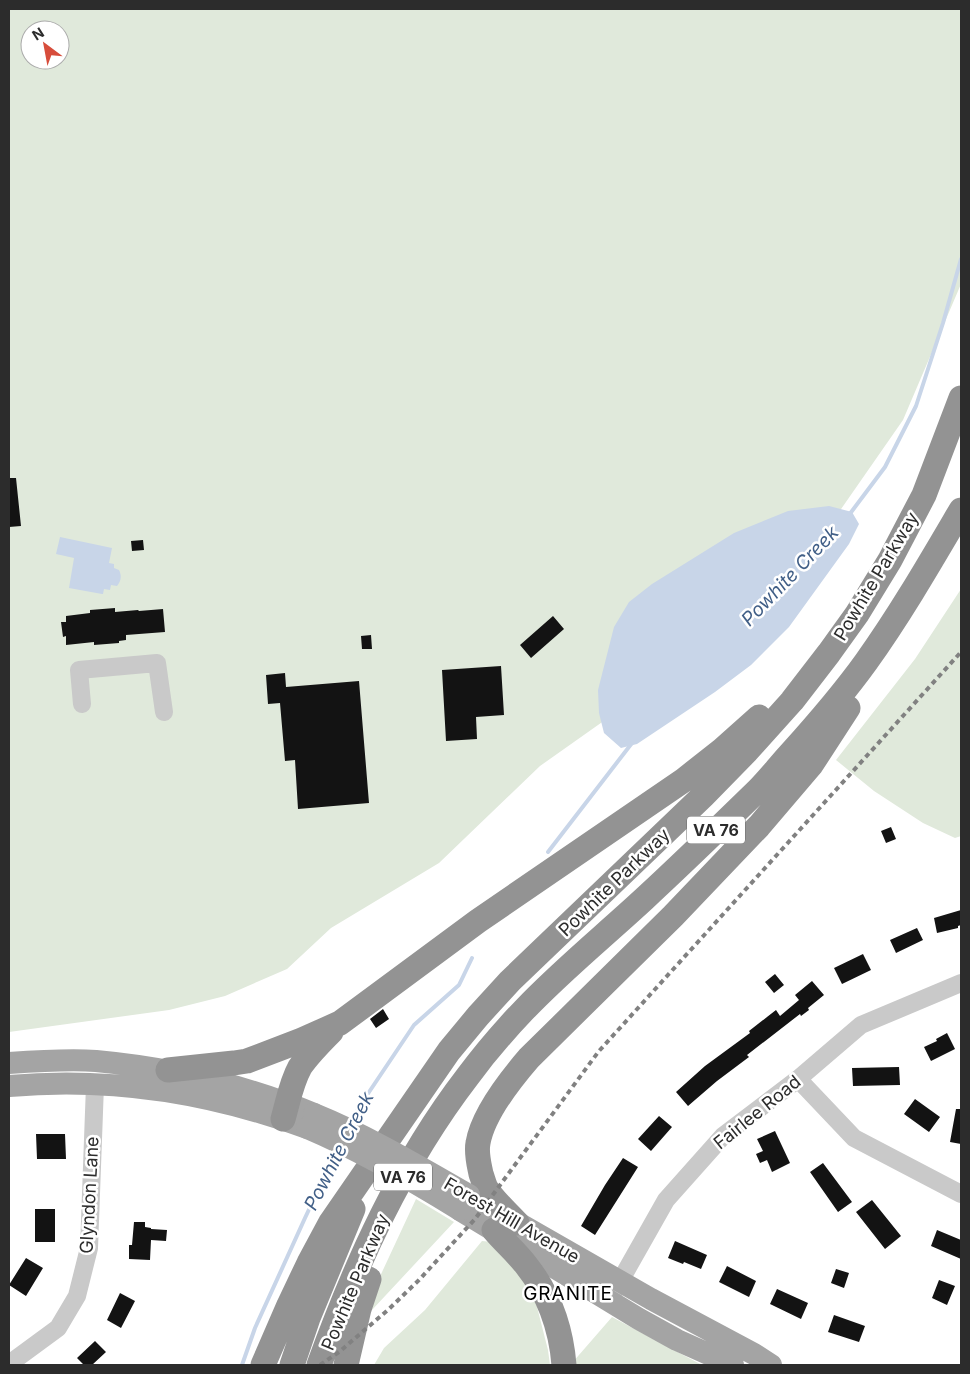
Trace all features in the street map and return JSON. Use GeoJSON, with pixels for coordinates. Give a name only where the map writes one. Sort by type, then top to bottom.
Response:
{"type":"FeatureCollection","features":[{"type":"Feature","properties":{"kind":"highway","name":"Powhite Parkway"},"geometry":{"type":"LineString","coordinates":[[263,1365],[289,1304],[331,1222],[449,1051],[510,981],[703,796],[747,751],[792,701],[829,653],[890,560],[924,495],[961,398]]}},
{"type":"Feature","properties":{"kind":"highway","name":"Powhite Parkway"},"geometry":{"type":"LineString","coordinates":[[319,1365],[344,1299],[392,1195],[425,1139],[456,1093],[493,1044],[524,1010],[760,788],[817,724],[866,663],[926,570],[961,510]]}},
{"type":"Feature","properties":{"kind":"highway"},"geometry":{"type":"LineString","coordinates":[[517,1223],[486,1188],[478,1153],[478,1144],[484,1125],[501,1094],[529,1058],[737,850],[811,765],[854,699],[887,631]]}},
{"type":"Feature","properties":{"kind":"highway"},"geometry":{"type":"LineString","coordinates":[[285,1111],[301,1066],[312,1051],[340,1023],[478,921],[684,780],[722,750],[829,653]]}},
{"type":"Feature","properties":{"kind":"highway"},"geometry":{"type":"LineString","coordinates":[[346,1365],[363,1295],[386,1242],[434,1156],[524,1010]]}},
{"type":"Feature","properties":{"kind":"highway"},"geometry":{"type":"LineString","coordinates":[[168,1070],[234,1064],[247,1061],[340,1023]]}},
{"type":"Feature","properties":{"kind":"highway","name":"VA 76"},"geometry":{"type":"LineString","coordinates":[[292,1365],[312,1309],[345,1231],[368,1169]]}},
{"type":"Feature","properties":{"kind":"highway"},"geometry":{"type":"LineString","coordinates":[[494,1230],[525,1263],[545,1295],[554,1314],[560,1334],[564,1365]]}},
{"type":"Feature","properties":{"kind":"main road","name":"Forest Hill Avenue"},"geometry":{"type":"LineString","coordinates":[[9,1063],[65,1060],[96,1061],[168,1070],[205,1079],[310,1121],[348,1146],[464,1202],[517,1223],[771,1365]]}},
{"type":"Feature","properties":{"kind":"main road","name":"Forest Hill Avenue"},"geometry":{"type":"LineString","coordinates":[[9,1086],[68,1083],[138,1087],[285,1111]]}},
{"type":"Feature","properties":{"kind":"main road","name":"Forest Hill Avenue"},"geometry":{"type":"LineString","coordinates":[[464,1202],[494,1230],[638,1320],[732,1365]]}},
{"type":"Feature","properties":{"kind":"street"},"geometry":{"type":"LineString","coordinates":[[82,704],[79,670],[157,663],[164,712]]}},
{"type":"Feature","properties":{"kind":"street","name":"Fairlee Road"},"geometry":{"type":"LineString","coordinates":[[609,1302],[666,1200],[723,1136],[798,1079],[861,1025],[961,983]]}},
{"type":"Feature","properties":{"kind":"street"},"geometry":{"type":"LineString","coordinates":[[798,1079],[854,1138],[961,1194]]}},
{"type":"Feature","properties":{"kind":"street","name":"Glyndon Lane"},"geometry":{"type":"LineString","coordinates":[[9,1364],[58,1328],[77,1296],[90,1248],[94,1085]]}},
{"type":"Feature","properties":{"kind":"shaded area"},"geometry":{"type":"Polygon","coordinates":[[[9,9],[961,9],[961,284],[903,420],[839,512],[673,672],[540,766],[439,863],[331,928],[287,969],[225,996],[169,1010],[9,1032],[9,9]]]}},
{"type":"Feature","properties":{"kind":"shaded area"},"geometry":{"type":"Polygon","coordinates":[[[961,589],[961,836],[955,838],[923,823],[874,791],[836,760],[915,659],[961,589]]]}},
{"type":"Feature","properties":{"kind":"shaded area"},"geometry":{"type":"Polygon","coordinates":[[[416,1199],[454,1222],[372,1310],[376,1285],[416,1199]]]}},
{"type":"Feature","properties":{"kind":"shaded area"},"geometry":{"type":"Polygon","coordinates":[[[482,1241],[492,1242],[515,1263],[536,1303],[550,1365],[374,1365],[384,1348],[425,1310],[482,1241]]]}},
{"type":"Feature","properties":{"kind":"shaded area"},"geometry":{"type":"Polygon","coordinates":[[[612,1317],[702,1365],[572,1365],[612,1317]]]}},
{"type":"Feature","properties":{"kind":"water"},"geometry":{"type":"Polygon","coordinates":[[[829,506],[852,512],[859,524],[849,544],[789,627],[751,665],[715,692],[637,744],[621,748],[604,733],[599,713],[598,690],[614,627],[629,602],[652,584],[734,533],[788,511],[829,506]]]}},
{"type":"Feature","properties":{"kind":"water"},"geometry":{"type":"Polygon","coordinates":[[[60,537],[112,548],[109,563],[114,564],[114,568],[119,570],[121,574],[117,586],[111,585],[110,590],[104,589],[103,594],[69,588],[74,558],[56,554],[60,537]]]}},
{"type":"Feature","properties":{"kind":"building"},"geometry":{"type":"Polygon","coordinates":[[[9,478],[16,478],[21,526],[9,527],[9,478]]]}},
{"type":"Feature","properties":{"kind":"building"},"geometry":{"type":"Polygon","coordinates":[[[143,540],[144,550],[132,551],[131,541],[143,540]]]}},
{"type":"Feature","properties":{"kind":"building"},"geometry":{"type":"Polygon","coordinates":[[[115,608],[115,612],[163,609],[165,632],[126,635],[126,640],[119,641],[119,643],[94,645],[94,642],[66,645],[66,636],[63,637],[61,622],[66,622],[66,616],[90,613],[90,610],[115,608]]]}},
{"type":"Feature","properties":{"kind":"building"},"geometry":{"type":"Polygon","coordinates":[[[553,616],[564,629],[531,658],[520,645],[553,616]]]}},
{"type":"Feature","properties":{"kind":"building"},"geometry":{"type":"Polygon","coordinates":[[[371,635],[372,649],[362,649],[361,636],[371,635]]]}},
{"type":"Feature","properties":{"kind":"building"},"geometry":{"type":"Polygon","coordinates":[[[501,666],[504,715],[476,717],[477,739],[446,741],[442,670],[501,666]]]}},
{"type":"Feature","properties":{"kind":"building"},"geometry":{"type":"Polygon","coordinates":[[[285,673],[286,687],[359,681],[369,803],[298,809],[295,760],[285,761],[280,703],[268,704],[266,675],[285,673]]]}},
{"type":"Feature","properties":{"kind":"building"},"geometry":{"type":"Polygon","coordinates":[[[891,827],[896,839],[886,843],[881,831],[891,827]]]}},
{"type":"Feature","properties":{"kind":"building"},"geometry":{"type":"Polygon","coordinates":[[[961,910],[961,925],[958,928],[937,933],[934,918],[961,910]]]}},
{"type":"Feature","properties":{"kind":"building"},"geometry":{"type":"Polygon","coordinates":[[[917,928],[923,940],[896,953],[890,940],[917,928]]]}},
{"type":"Feature","properties":{"kind":"building"},"geometry":{"type":"Polygon","coordinates":[[[863,954],[871,970],[842,984],[834,968],[863,954]]]}},
{"type":"Feature","properties":{"kind":"building"},"geometry":{"type":"Polygon","coordinates":[[[775,974],[784,985],[774,993],[765,982],[775,974]]]}},
{"type":"Feature","properties":{"kind":"building"},"geometry":{"type":"Polygon","coordinates":[[[812,981],[824,995],[808,1008],[809,1010],[801,1016],[800,1014],[747,1055],[749,1057],[688,1106],[676,1092],[705,1066],[750,1033],[749,1031],[776,1010],[780,1016],[799,1000],[795,995],[812,981]]]}},
{"type":"Feature","properties":{"kind":"building"},"geometry":{"type":"Polygon","coordinates":[[[383,1009],[389,1019],[376,1028],[370,1019],[383,1009]]]}},
{"type":"Feature","properties":{"kind":"building"},"geometry":{"type":"Polygon","coordinates":[[[947,1033],[955,1049],[931,1061],[924,1047],[937,1041],[936,1039],[947,1033]]]}},
{"type":"Feature","properties":{"kind":"building"},"geometry":{"type":"Polygon","coordinates":[[[899,1067],[900,1085],[853,1086],[852,1068],[899,1067]]]}},
{"type":"Feature","properties":{"kind":"building"},"geometry":{"type":"Polygon","coordinates":[[[915,1099],[940,1117],[929,1132],[904,1114],[915,1099]]]}},
{"type":"Feature","properties":{"kind":"building"},"geometry":{"type":"Polygon","coordinates":[[[956,1109],[961,1109],[961,1144],[950,1142],[956,1109]]]}},
{"type":"Feature","properties":{"kind":"building"},"geometry":{"type":"Polygon","coordinates":[[[659,1116],[672,1127],[651,1151],[638,1139],[659,1116]]]}},
{"type":"Feature","properties":{"kind":"building"},"geometry":{"type":"Polygon","coordinates":[[[775,1131],[790,1163],[772,1172],[767,1160],[760,1163],[756,1154],[763,1151],[757,1139],[775,1131]]]}},
{"type":"Feature","properties":{"kind":"building"},"geometry":{"type":"Polygon","coordinates":[[[36,1134],[65,1134],[66,1159],[37,1159],[36,1134]]]}},
{"type":"Feature","properties":{"kind":"building"},"geometry":{"type":"Polygon","coordinates":[[[623,1158],[638,1167],[595,1235],[581,1226],[623,1158]]]}},
{"type":"Feature","properties":{"kind":"building"},"geometry":{"type":"Polygon","coordinates":[[[823,1163],[852,1202],[838,1212],[810,1172],[823,1163]]]}},
{"type":"Feature","properties":{"kind":"building"},"geometry":{"type":"Polygon","coordinates":[[[872,1200],[901,1236],[885,1249],[856,1212],[872,1200]]]}},
{"type":"Feature","properties":{"kind":"building"},"geometry":{"type":"Polygon","coordinates":[[[35,1209],[55,1209],[55,1242],[35,1242],[35,1209]]]}},
{"type":"Feature","properties":{"kind":"building"},"geometry":{"type":"Polygon","coordinates":[[[134,1222],[145,1222],[145,1227],[151,1229],[167,1230],[166,1241],[151,1240],[150,1260],[129,1259],[129,1245],[132,1245],[134,1222]]]}},
{"type":"Feature","properties":{"kind":"building"},"geometry":{"type":"Polygon","coordinates":[[[937,1230],[961,1240],[961,1259],[931,1246],[937,1230]]]}},
{"type":"Feature","properties":{"kind":"building"},"geometry":{"type":"Polygon","coordinates":[[[675,1241],[707,1255],[701,1269],[668,1258],[675,1241]]]}},
{"type":"Feature","properties":{"kind":"building"},"geometry":{"type":"Polygon","coordinates":[[[26,1258],[43,1268],[26,1296],[9,1285],[26,1258]]]}},
{"type":"Feature","properties":{"kind":"building"},"geometry":{"type":"Polygon","coordinates":[[[727,1266],[756,1281],[749,1297],[719,1282],[727,1266]]]}},
{"type":"Feature","properties":{"kind":"building"},"geometry":{"type":"Polygon","coordinates":[[[836,1269],[849,1273],[844,1288],[831,1283],[836,1269]]]}},
{"type":"Feature","properties":{"kind":"building"},"geometry":{"type":"Polygon","coordinates":[[[939,1280],[955,1286],[947,1305],[932,1298],[939,1280]]]}},
{"type":"Feature","properties":{"kind":"building"},"geometry":{"type":"Polygon","coordinates":[[[777,1289],[808,1303],[801,1319],[770,1304],[777,1289]]]}},
{"type":"Feature","properties":{"kind":"building"},"geometry":{"type":"Polygon","coordinates":[[[120,1293],[135,1301],[121,1328],[107,1320],[120,1293]]]}},
{"type":"Feature","properties":{"kind":"building"},"geometry":{"type":"Polygon","coordinates":[[[834,1315],[865,1326],[859,1342],[828,1332],[834,1315]]]}},
{"type":"Feature","properties":{"kind":"building"},"geometry":{"type":"Polygon","coordinates":[[[95,1341],[106,1352],[92,1365],[84,1365],[77,1358],[95,1341]]]}},
{"type":"Feature","properties":{"kind":"waterway","name":"Powhite Creek"},"geometry":{"type":"LineString","coordinates":[[849,515],[885,467],[916,406],[943,323],[961,259]]}},
{"type":"Feature","properties":{"kind":"waterway","name":"Powhite Creek"},"geometry":{"type":"LineString","coordinates":[[548,852],[632,743]]}},
{"type":"Feature","properties":{"kind":"waterway","name":"Powhite Creek"},"geometry":{"type":"LineString","coordinates":[[351,1122],[414,1025],[459,985],[472,958]]}},
{"type":"Feature","properties":{"kind":"waterway","name":"Powhite Creek"},"geometry":{"type":"LineString","coordinates":[[242,1365],[255,1328],[337,1150]]}},
{"type":"Feature","properties":{"kind":"railway"},"geometry":{"type":"LineString","coordinates":[[320,1365],[339,1352],[389,1309],[419,1280],[475,1219],[599,1051],[961,652]]}},
{"type":"Feature","properties":{"kind":"district","name":"GRANITE"},"geometry":{"type":"Point","coordinates":[568,1293]}}]}
